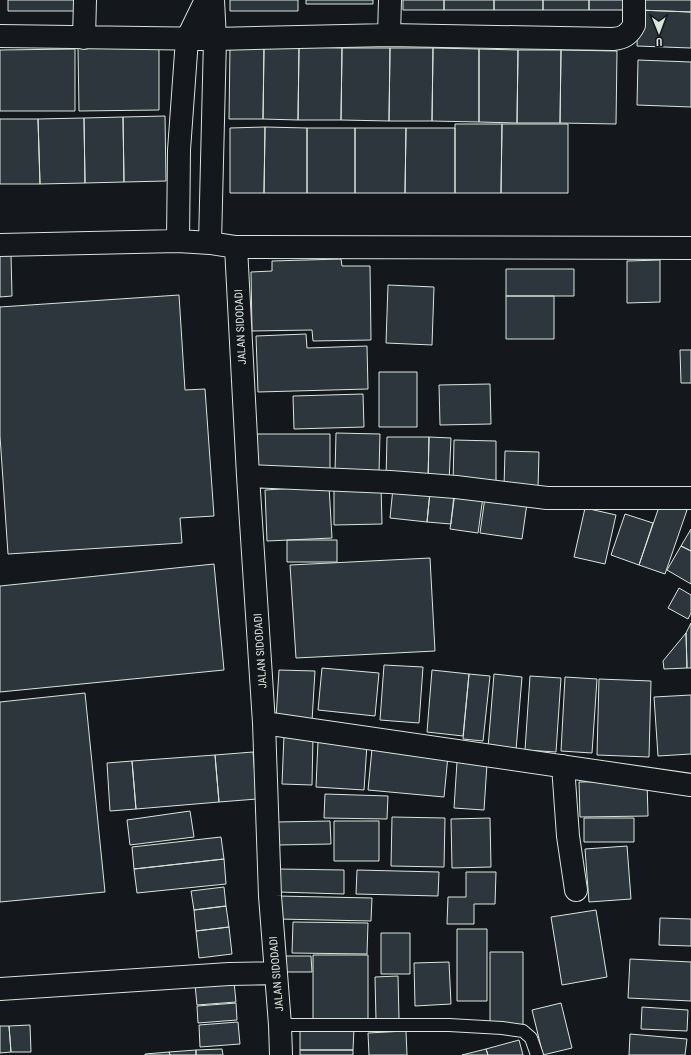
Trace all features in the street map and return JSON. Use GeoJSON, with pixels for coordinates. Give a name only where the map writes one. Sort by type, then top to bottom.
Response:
{"type":"FeatureCollection","features":[{"type":"Feature","properties":{"kind":"street"},"geometry":{"type":"LineString","coordinates":[[84,38],[85,0]]}},
{"type":"Feature","properties":{"kind":"street"},"geometry":{"type":"LineString","coordinates":[[178,241],[179,150],[187,38],[206,0]]}},
{"type":"Feature","properties":{"kind":"street"},"geometry":{"type":"LineString","coordinates":[[210,243],[215,39],[214,0]]}},
{"type":"Feature","properties":{"kind":"street"},"geometry":{"type":"LineString","coordinates":[[389,36],[390,0]]}},
{"type":"Feature","properties":{"kind":"street"},"geometry":{"type":"LineString","coordinates":[[0,36],[215,39],[389,36],[573,39],[622,38],[629,34],[634,25],[634,0]]}},
{"type":"Feature","properties":{"kind":"street"},"geometry":{"type":"LineString","coordinates":[[179,150],[212,147]]}},
{"type":"Feature","properties":{"kind":"street"},"geometry":{"type":"LineString","coordinates":[[0,245],[178,241],[210,243],[236,247],[691,248]]}},
{"type":"Feature","properties":{"kind":"street","name":"JALAN SIDODADI"},"geometry":{"type":"LineString","coordinates":[[236,247],[248,476],[264,723],[270,896],[281,1055]]}},
{"type":"Feature","properties":{"kind":"street"},"geometry":{"type":"LineString","coordinates":[[248,476],[456,487],[547,498],[691,498]]}},
{"type":"Feature","properties":{"kind":"street"},"geometry":{"type":"LineString","coordinates":[[264,723],[691,786]]}},
{"type":"Feature","properties":{"kind":"street"},"geometry":{"type":"LineString","coordinates":[[563,766],[568,836],[576,890]]}},
{"type":"Feature","properties":{"kind":"street"},"geometry":{"type":"LineString","coordinates":[[0,989],[229,974],[276,973]]}},
{"type":"Feature","properties":{"kind":"lane"},"geometry":{"type":"LineString","coordinates":[[280,1025],[449,1025],[502,1028],[523,1031],[531,1038],[537,1055]]}},
{"type":"Feature","properties":{"kind":"building"},"geometry":{"type":"Polygon","coordinates":[[[8,0],[74,0],[74,11],[8,11],[8,0]]]}},
{"type":"Feature","properties":{"kind":"building"},"geometry":{"type":"Polygon","coordinates":[[[230,0],[298,0],[298,11],[230,11],[230,0]]]}},
{"type":"Feature","properties":{"kind":"building"},"geometry":{"type":"Polygon","coordinates":[[[306,0],[373,0],[373,4],[306,4],[306,0]]]}},
{"type":"Feature","properties":{"kind":"building"},"geometry":{"type":"Polygon","coordinates":[[[403,0],[444,0],[444,10],[403,10],[403,0]]]}},
{"type":"Feature","properties":{"kind":"building"},"geometry":{"type":"Polygon","coordinates":[[[444,0],[494,0],[494,10],[444,10],[444,0]]]}},
{"type":"Feature","properties":{"kind":"building"},"geometry":{"type":"Polygon","coordinates":[[[494,0],[543,0],[543,10],[494,10],[494,0]]]}},
{"type":"Feature","properties":{"kind":"building"},"geometry":{"type":"Polygon","coordinates":[[[543,0],[589,0],[589,10],[543,10],[543,0]]]}},
{"type":"Feature","properties":{"kind":"building"},"geometry":{"type":"Polygon","coordinates":[[[589,0],[627,0],[627,10],[589,10],[589,0]]]}},
{"type":"Feature","properties":{"kind":"building"},"geometry":{"type":"Polygon","coordinates":[[[638,0],[691,0],[691,12],[638,10],[638,0]]]}},
{"type":"Feature","properties":{"kind":"building"},"geometry":{"type":"Polygon","coordinates":[[[638,10],[691,12],[691,48],[637,46],[638,10]]]}},
{"type":"Feature","properties":{"kind":"building"},"geometry":{"type":"Polygon","coordinates":[[[230,46],[264,47],[263,119],[229,119],[230,46]]]}},
{"type":"Feature","properties":{"kind":"building"},"geometry":{"type":"Polygon","coordinates":[[[159,47],[159,110],[79,111],[78,48],[159,47]]]}},
{"type":"Feature","properties":{"kind":"building"},"geometry":{"type":"Polygon","coordinates":[[[264,47],[299,47],[298,120],[263,119],[264,47]]]}},
{"type":"Feature","properties":{"kind":"building"},"geometry":{"type":"Polygon","coordinates":[[[299,47],[342,48],[341,120],[298,120],[299,47]]]}},
{"type":"Feature","properties":{"kind":"building"},"geometry":{"type":"Polygon","coordinates":[[[342,48],[390,48],[389,121],[341,120],[342,48]]]}},
{"type":"Feature","properties":{"kind":"building"},"geometry":{"type":"Polygon","coordinates":[[[390,48],[433,48],[432,121],[389,121],[390,48]]]}},
{"type":"Feature","properties":{"kind":"building"},"geometry":{"type":"Polygon","coordinates":[[[433,48],[479,49],[479,122],[432,121],[433,48]]]}},
{"type":"Feature","properties":{"kind":"building"},"geometry":{"type":"Polygon","coordinates":[[[75,49],[75,111],[0,111],[0,50],[75,49]]]}},
{"type":"Feature","properties":{"kind":"building"},"geometry":{"type":"Polygon","coordinates":[[[479,49],[518,50],[517,123],[479,122],[479,49]]]}},
{"type":"Feature","properties":{"kind":"building"},"geometry":{"type":"Polygon","coordinates":[[[518,50],[561,50],[560,123],[517,123],[518,50]]]}},
{"type":"Feature","properties":{"kind":"building"},"geometry":{"type":"Polygon","coordinates":[[[561,50],[617,51],[616,124],[560,123],[561,50]]]}},
{"type":"Feature","properties":{"kind":"building"},"geometry":{"type":"Polygon","coordinates":[[[638,60],[691,62],[691,107],[637,105],[638,60]]]}},
{"type":"Feature","properties":{"kind":"building"},"geometry":{"type":"Polygon","coordinates":[[[165,116],[166,181],[124,182],[123,117],[165,116]]]}},
{"type":"Feature","properties":{"kind":"building"},"geometry":{"type":"Polygon","coordinates":[[[123,117],[124,182],[85,183],[84,118],[123,117]]]}},
{"type":"Feature","properties":{"kind":"building"},"geometry":{"type":"Polygon","coordinates":[[[84,118],[85,183],[40,184],[38,119],[84,118]]]}},
{"type":"Feature","properties":{"kind":"building"},"geometry":{"type":"Polygon","coordinates":[[[0,119],[38,119],[40,184],[0,184],[0,119]]]}},
{"type":"Feature","properties":{"kind":"building"},"geometry":{"type":"Polygon","coordinates":[[[455,124],[502,124],[501,193],[455,193],[455,124]]]}},
{"type":"Feature","properties":{"kind":"building"},"geometry":{"type":"Polygon","coordinates":[[[502,124],[568,124],[568,193],[501,193],[502,124]]]}},
{"type":"Feature","properties":{"kind":"building"},"geometry":{"type":"Polygon","coordinates":[[[265,127],[264,193],[230,193],[230,128],[265,127]]]}},
{"type":"Feature","properties":{"kind":"building"},"geometry":{"type":"Polygon","coordinates":[[[265,127],[307,128],[307,193],[264,193],[265,127]]]}},
{"type":"Feature","properties":{"kind":"building"},"geometry":{"type":"Polygon","coordinates":[[[307,128],[355,128],[355,193],[307,193],[307,128]]]}},
{"type":"Feature","properties":{"kind":"building"},"geometry":{"type":"Polygon","coordinates":[[[355,128],[406,128],[405,193],[355,193],[355,128]]]}},
{"type":"Feature","properties":{"kind":"building"},"geometry":{"type":"Polygon","coordinates":[[[406,128],[455,128],[455,193],[405,193],[406,128]]]}},
{"type":"Feature","properties":{"kind":"building"},"geometry":{"type":"Polygon","coordinates":[[[0,255],[11,255],[12,296],[0,297],[0,255]]]}},
{"type":"Feature","properties":{"kind":"building"},"geometry":{"type":"Polygon","coordinates":[[[341,259],[342,266],[370,266],[371,340],[313,341],[312,330],[252,331],[251,272],[272,271],[272,261],[341,259]]]}},
{"type":"Feature","properties":{"kind":"building"},"geometry":{"type":"Polygon","coordinates":[[[660,260],[660,302],[627,303],[627,261],[660,260]]]}},
{"type":"Feature","properties":{"kind":"building"},"geometry":{"type":"Polygon","coordinates":[[[506,269],[574,269],[574,296],[506,296],[506,269]]]}},
{"type":"Feature","properties":{"kind":"building"},"geometry":{"type":"Polygon","coordinates":[[[388,285],[434,287],[432,345],[386,343],[388,285]]]}},
{"type":"Feature","properties":{"kind":"building"},"geometry":{"type":"Polygon","coordinates":[[[179,295],[185,390],[205,389],[214,516],[180,518],[182,543],[8,554],[0,436],[0,307],[179,295]]]}},
{"type":"Feature","properties":{"kind":"building"},"geometry":{"type":"Polygon","coordinates":[[[506,296],[554,296],[554,339],[506,339],[506,296]]]}},
{"type":"Feature","properties":{"kind":"building"},"geometry":{"type":"Polygon","coordinates":[[[306,334],[307,348],[367,346],[368,389],[258,392],[256,336],[306,334]]]}},
{"type":"Feature","properties":{"kind":"building"},"geometry":{"type":"Polygon","coordinates":[[[680,350],[691,350],[691,383],[681,383],[680,350]]]}},
{"type":"Feature","properties":{"kind":"building"},"geometry":{"type":"Polygon","coordinates":[[[379,372],[417,372],[417,427],[379,427],[379,372]]]}},
{"type":"Feature","properties":{"kind":"building"},"geometry":{"type":"Polygon","coordinates":[[[490,384],[491,424],[440,425],[439,385],[490,384]]]}},
{"type":"Feature","properties":{"kind":"building"},"geometry":{"type":"Polygon","coordinates":[[[363,394],[364,427],[294,429],[293,396],[363,394]]]}},
{"type":"Feature","properties":{"kind":"building"},"geometry":{"type":"Polygon","coordinates":[[[336,433],[380,434],[379,472],[335,472],[336,433]]]}},
{"type":"Feature","properties":{"kind":"building"},"geometry":{"type":"Polygon","coordinates":[[[255,434],[330,434],[330,472],[255,472],[255,434]]]}},
{"type":"Feature","properties":{"kind":"building"},"geometry":{"type":"Polygon","coordinates":[[[387,437],[429,437],[428,481],[386,480],[387,437]]]}},
{"type":"Feature","properties":{"kind":"building"},"geometry":{"type":"Polygon","coordinates":[[[429,437],[451,438],[449,482],[428,481],[429,437]]]}},
{"type":"Feature","properties":{"kind":"building"},"geometry":{"type":"Polygon","coordinates":[[[454,440],[496,441],[496,484],[453,484],[454,440]]]}},
{"type":"Feature","properties":{"kind":"building"},"geometry":{"type":"Polygon","coordinates":[[[505,451],[539,452],[538,488],[504,487],[505,451]]]}},
{"type":"Feature","properties":{"kind":"building"},"geometry":{"type":"Polygon","coordinates":[[[329,486],[332,538],[267,541],[265,490],[329,486]]]}},
{"type":"Feature","properties":{"kind":"building"},"geometry":{"type":"Polygon","coordinates":[[[381,486],[382,524],[334,525],[334,487],[381,486]]]}},
{"type":"Feature","properties":{"kind":"building"},"geometry":{"type":"Polygon","coordinates":[[[393,488],[430,492],[427,522],[390,518],[393,488]]]}},
{"type":"Feature","properties":{"kind":"building"},"geometry":{"type":"Polygon","coordinates":[[[430,492],[454,494],[451,524],[427,522],[430,492]]]}},
{"type":"Feature","properties":{"kind":"building"},"geometry":{"type":"Polygon","coordinates":[[[455,493],[483,497],[478,533],[450,529],[455,493]]]}},
{"type":"Feature","properties":{"kind":"building"},"geometry":{"type":"Polygon","coordinates":[[[485,497],[527,503],[522,539],[480,533],[485,497]]]}},
{"type":"Feature","properties":{"kind":"building"},"geometry":{"type":"Polygon","coordinates":[[[661,501],[687,510],[665,574],[639,565],[661,501]]]}},
{"type":"Feature","properties":{"kind":"building"},"geometry":{"type":"Polygon","coordinates":[[[585,508],[616,515],[605,564],[574,557],[585,508]]]}},
{"type":"Feature","properties":{"kind":"building"},"geometry":{"type":"Polygon","coordinates":[[[625,514],[653,523],[639,565],[611,555],[625,514]]]}},
{"type":"Feature","properties":{"kind":"building"},"geometry":{"type":"Polygon","coordinates":[[[691,529],[691,551],[681,546],[691,529]]]}},
{"type":"Feature","properties":{"kind":"building"},"geometry":{"type":"Polygon","coordinates":[[[287,540],[337,540],[337,562],[287,562],[287,540]]]}},
{"type":"Feature","properties":{"kind":"building"},"geometry":{"type":"Polygon","coordinates":[[[681,546],[691,551],[691,584],[667,570],[681,546]]]}},
{"type":"Feature","properties":{"kind":"building"},"geometry":{"type":"Polygon","coordinates":[[[430,558],[435,651],[296,658],[290,565],[430,558]]]}},
{"type":"Feature","properties":{"kind":"building"},"geometry":{"type":"Polygon","coordinates":[[[214,564],[224,670],[0,692],[0,586],[214,564]]]}},
{"type":"Feature","properties":{"kind":"building"},"geometry":{"type":"Polygon","coordinates":[[[679,588],[691,595],[691,613],[688,619],[668,608],[679,588]]]}},
{"type":"Feature","properties":{"kind":"building"},"geometry":{"type":"Polygon","coordinates":[[[691,623],[691,668],[687,668],[686,633],[691,623]]]}},
{"type":"Feature","properties":{"kind":"building"},"geometry":{"type":"Polygon","coordinates":[[[686,633],[687,668],[664,669],[663,661],[686,633]]]}},
{"type":"Feature","properties":{"kind":"building"},"geometry":{"type":"Polygon","coordinates":[[[384,665],[423,667],[419,723],[380,720],[384,665]]]}},
{"type":"Feature","properties":{"kind":"building"},"geometry":{"type":"Polygon","coordinates":[[[322,668],[379,673],[375,716],[318,710],[322,668]]]}},
{"type":"Feature","properties":{"kind":"building"},"geometry":{"type":"Polygon","coordinates":[[[279,670],[315,671],[312,721],[276,719],[279,670]]]}},
{"type":"Feature","properties":{"kind":"building"},"geometry":{"type":"Polygon","coordinates":[[[432,670],[469,674],[463,736],[427,732],[432,670]]]}},
{"type":"Feature","properties":{"kind":"building"},"geometry":{"type":"Polygon","coordinates":[[[469,674],[490,676],[483,741],[463,739],[469,674]]]}},
{"type":"Feature","properties":{"kind":"building"},"geometry":{"type":"Polygon","coordinates":[[[494,674],[522,677],[516,750],[488,748],[494,674]]]}},
{"type":"Feature","properties":{"kind":"building"},"geometry":{"type":"Polygon","coordinates":[[[530,676],[561,678],[556,752],[525,750],[530,676]]]}},
{"type":"Feature","properties":{"kind":"building"},"geometry":{"type":"Polygon","coordinates":[[[565,677],[597,679],[592,753],[561,751],[565,677]]]}},
{"type":"Feature","properties":{"kind":"building"},"geometry":{"type":"Polygon","coordinates":[[[599,679],[651,681],[649,757],[597,755],[599,679]]]}},
{"type":"Feature","properties":{"kind":"building"},"geometry":{"type":"Polygon","coordinates":[[[85,693],[105,892],[0,902],[0,702],[85,693]]]}},
{"type":"Feature","properties":{"kind":"building"},"geometry":{"type":"Polygon","coordinates":[[[691,695],[691,754],[658,756],[654,697],[691,695]]]}},
{"type":"Feature","properties":{"kind":"building"},"geometry":{"type":"Polygon","coordinates":[[[284,735],[313,736],[312,785],[282,784],[284,735]]]}},
{"type":"Feature","properties":{"kind":"building"},"geometry":{"type":"Polygon","coordinates":[[[318,741],[367,744],[364,790],[316,787],[318,741]]]}},
{"type":"Feature","properties":{"kind":"building"},"geometry":{"type":"Polygon","coordinates":[[[372,749],[448,756],[444,797],[368,790],[372,749]]]}},
{"type":"Feature","properties":{"kind":"building"},"geometry":{"type":"Polygon","coordinates":[[[253,752],[257,799],[219,802],[215,755],[253,752]]]}},
{"type":"Feature","properties":{"kind":"building"},"geometry":{"type":"Polygon","coordinates":[[[215,755],[219,802],[136,809],[132,761],[215,755]]]}},
{"type":"Feature","properties":{"kind":"building"},"geometry":{"type":"Polygon","coordinates":[[[132,761],[136,809],[110,811],[107,763],[132,761]]]}},
{"type":"Feature","properties":{"kind":"building"},"geometry":{"type":"Polygon","coordinates":[[[457,762],[487,764],[484,810],[454,808],[457,762]]]}},
{"type":"Feature","properties":{"kind":"building"},"geometry":{"type":"Polygon","coordinates":[[[647,781],[648,816],[580,817],[579,782],[647,781]]]}},
{"type":"Feature","properties":{"kind":"building"},"geometry":{"type":"Polygon","coordinates":[[[325,794],[388,796],[387,819],[324,818],[325,794]]]}},
{"type":"Feature","properties":{"kind":"building"},"geometry":{"type":"Polygon","coordinates":[[[190,811],[194,837],[130,845],[127,820],[190,811]]]}},
{"type":"Feature","properties":{"kind":"building"},"geometry":{"type":"Polygon","coordinates":[[[392,817],[445,818],[444,867],[391,866],[392,817]]]}},
{"type":"Feature","properties":{"kind":"building"},"geometry":{"type":"Polygon","coordinates":[[[490,818],[491,867],[452,868],[451,819],[490,818]]]}},
{"type":"Feature","properties":{"kind":"building"},"geometry":{"type":"Polygon","coordinates":[[[584,818],[634,818],[634,842],[584,842],[584,818]]]}},
{"type":"Feature","properties":{"kind":"building"},"geometry":{"type":"Polygon","coordinates":[[[330,821],[331,844],[278,845],[277,822],[330,821]]]}},
{"type":"Feature","properties":{"kind":"building"},"geometry":{"type":"Polygon","coordinates":[[[334,821],[379,821],[379,861],[334,861],[334,821]]]}},
{"type":"Feature","properties":{"kind":"building"},"geometry":{"type":"Polygon","coordinates":[[[221,837],[224,859],[134,869],[132,847],[221,837]]]}},
{"type":"Feature","properties":{"kind":"building"},"geometry":{"type":"Polygon","coordinates":[[[627,846],[631,899],[589,902],[585,849],[627,846]]]}},
{"type":"Feature","properties":{"kind":"building"},"geometry":{"type":"Polygon","coordinates":[[[224,859],[226,884],[137,893],[134,869],[224,859]]]}},
{"type":"Feature","properties":{"kind":"building"},"geometry":{"type":"Polygon","coordinates":[[[278,869],[344,870],[344,894],[278,892],[278,869]]]}},
{"type":"Feature","properties":{"kind":"building"},"geometry":{"type":"Polygon","coordinates":[[[357,870],[439,872],[438,896],[356,894],[357,870]]]}},
{"type":"Feature","properties":{"kind":"building"},"geometry":{"type":"Polygon","coordinates":[[[466,872],[496,872],[495,904],[474,904],[474,924],[447,924],[448,897],[466,897],[466,872]]]}},
{"type":"Feature","properties":{"kind":"building"},"geometry":{"type":"Polygon","coordinates":[[[224,887],[226,906],[194,910],[191,891],[224,887]]]}},
{"type":"Feature","properties":{"kind":"building"},"geometry":{"type":"Polygon","coordinates":[[[278,896],[372,898],[371,921],[278,919],[278,896]]]}},
{"type":"Feature","properties":{"kind":"building"},"geometry":{"type":"Polygon","coordinates":[[[226,906],[229,927],[196,931],[194,910],[226,906]]]}},
{"type":"Feature","properties":{"kind":"building"},"geometry":{"type":"Polygon","coordinates":[[[596,910],[607,977],[562,985],[551,917],[596,910]]]}},
{"type":"Feature","properties":{"kind":"building"},"geometry":{"type":"Polygon","coordinates":[[[660,918],[691,919],[691,946],[659,945],[660,918]]]}},
{"type":"Feature","properties":{"kind":"building"},"geometry":{"type":"Polygon","coordinates":[[[293,922],[368,923],[367,954],[292,953],[293,922]]]}},
{"type":"Feature","properties":{"kind":"building"},"geometry":{"type":"Polygon","coordinates":[[[229,927],[232,954],[199,958],[196,931],[229,927]]]}},
{"type":"Feature","properties":{"kind":"building"},"geometry":{"type":"Polygon","coordinates":[[[457,929],[487,929],[487,1001],[457,1001],[457,929]]]}},
{"type":"Feature","properties":{"kind":"building"},"geometry":{"type":"Polygon","coordinates":[[[381,933],[410,933],[410,974],[381,974],[381,933]]]}},
{"type":"Feature","properties":{"kind":"building"},"geometry":{"type":"Polygon","coordinates":[[[490,952],[523,952],[523,1025],[490,1025],[490,952]]]}},
{"type":"Feature","properties":{"kind":"building"},"geometry":{"type":"Polygon","coordinates":[[[313,955],[368,955],[368,1020],[313,1019],[313,955]]]}},
{"type":"Feature","properties":{"kind":"building"},"geometry":{"type":"Polygon","coordinates":[[[286,956],[311,956],[312,972],[286,972],[286,956]]]}},
{"type":"Feature","properties":{"kind":"building"},"geometry":{"type":"Polygon","coordinates":[[[630,959],[691,962],[691,1001],[628,998],[630,959]]]}},
{"type":"Feature","properties":{"kind":"building"},"geometry":{"type":"Polygon","coordinates":[[[449,962],[451,1004],[415,1006],[414,963],[449,962]]]}},
{"type":"Feature","properties":{"kind":"building"},"geometry":{"type":"Polygon","coordinates":[[[398,976],[399,1019],[376,1020],[375,977],[398,976]]]}},
{"type":"Feature","properties":{"kind":"building"},"geometry":{"type":"Polygon","coordinates":[[[234,982],[236,1002],[197,1005],[195,985],[234,982]]]}},
{"type":"Feature","properties":{"kind":"building"},"geometry":{"type":"Polygon","coordinates":[[[236,1003],[237,1020],[198,1023],[197,1006],[236,1003]]]}},
{"type":"Feature","properties":{"kind":"building"},"geometry":{"type":"Polygon","coordinates":[[[561,1003],[572,1048],[543,1055],[532,1010],[561,1003]]]}},
{"type":"Feature","properties":{"kind":"building"},"geometry":{"type":"Polygon","coordinates":[[[642,1007],[688,1010],[687,1031],[641,1029],[642,1007]]]}},
{"type":"Feature","properties":{"kind":"building"},"geometry":{"type":"Polygon","coordinates":[[[238,1022],[240,1044],[200,1047],[199,1025],[238,1022]]]}},
{"type":"Feature","properties":{"kind":"building"},"geometry":{"type":"Polygon","coordinates":[[[30,1025],[31,1052],[11,1052],[9,1026],[30,1025]]]}},
{"type":"Feature","properties":{"kind":"building"},"geometry":{"type":"Polygon","coordinates":[[[0,1026],[9,1026],[11,1052],[0,1053],[0,1026]]]}},
{"type":"Feature","properties":{"kind":"building"},"geometry":{"type":"Polygon","coordinates":[[[300,1027],[354,1028],[353,1050],[300,1050],[300,1027]]]}},
{"type":"Feature","properties":{"kind":"building"},"geometry":{"type":"Polygon","coordinates":[[[406,1031],[407,1055],[369,1055],[368,1033],[406,1031]]]}},
{"type":"Feature","properties":{"kind":"building"},"geometry":{"type":"Polygon","coordinates":[[[630,1034],[687,1039],[685,1055],[629,1055],[630,1034]]]}},
{"type":"Feature","properties":{"kind":"building"},"geometry":{"type":"Polygon","coordinates":[[[519,1040],[523,1055],[488,1055],[486,1049],[519,1040]]]}},
{"type":"Feature","properties":{"kind":"building"},"geometry":{"type":"Polygon","coordinates":[[[222,1049],[223,1055],[196,1055],[196,1050],[222,1049]]]}},
{"type":"Feature","properties":{"kind":"building"},"geometry":{"type":"Polygon","coordinates":[[[486,1049],[488,1055],[462,1055],[486,1049]]]}},
{"type":"Feature","properties":{"kind":"building"},"geometry":{"type":"Polygon","coordinates":[[[196,1050],[196,1055],[170,1055],[169,1052],[196,1050]]]}},
{"type":"Feature","properties":{"kind":"building"},"geometry":{"type":"Polygon","coordinates":[[[300,1050],[353,1050],[353,1055],[300,1055],[300,1050]]]}},
{"type":"Feature","properties":{"kind":"building"},"geometry":{"type":"Polygon","coordinates":[[[169,1052],[170,1055],[145,1055],[145,1054],[169,1052]]]}}]}
